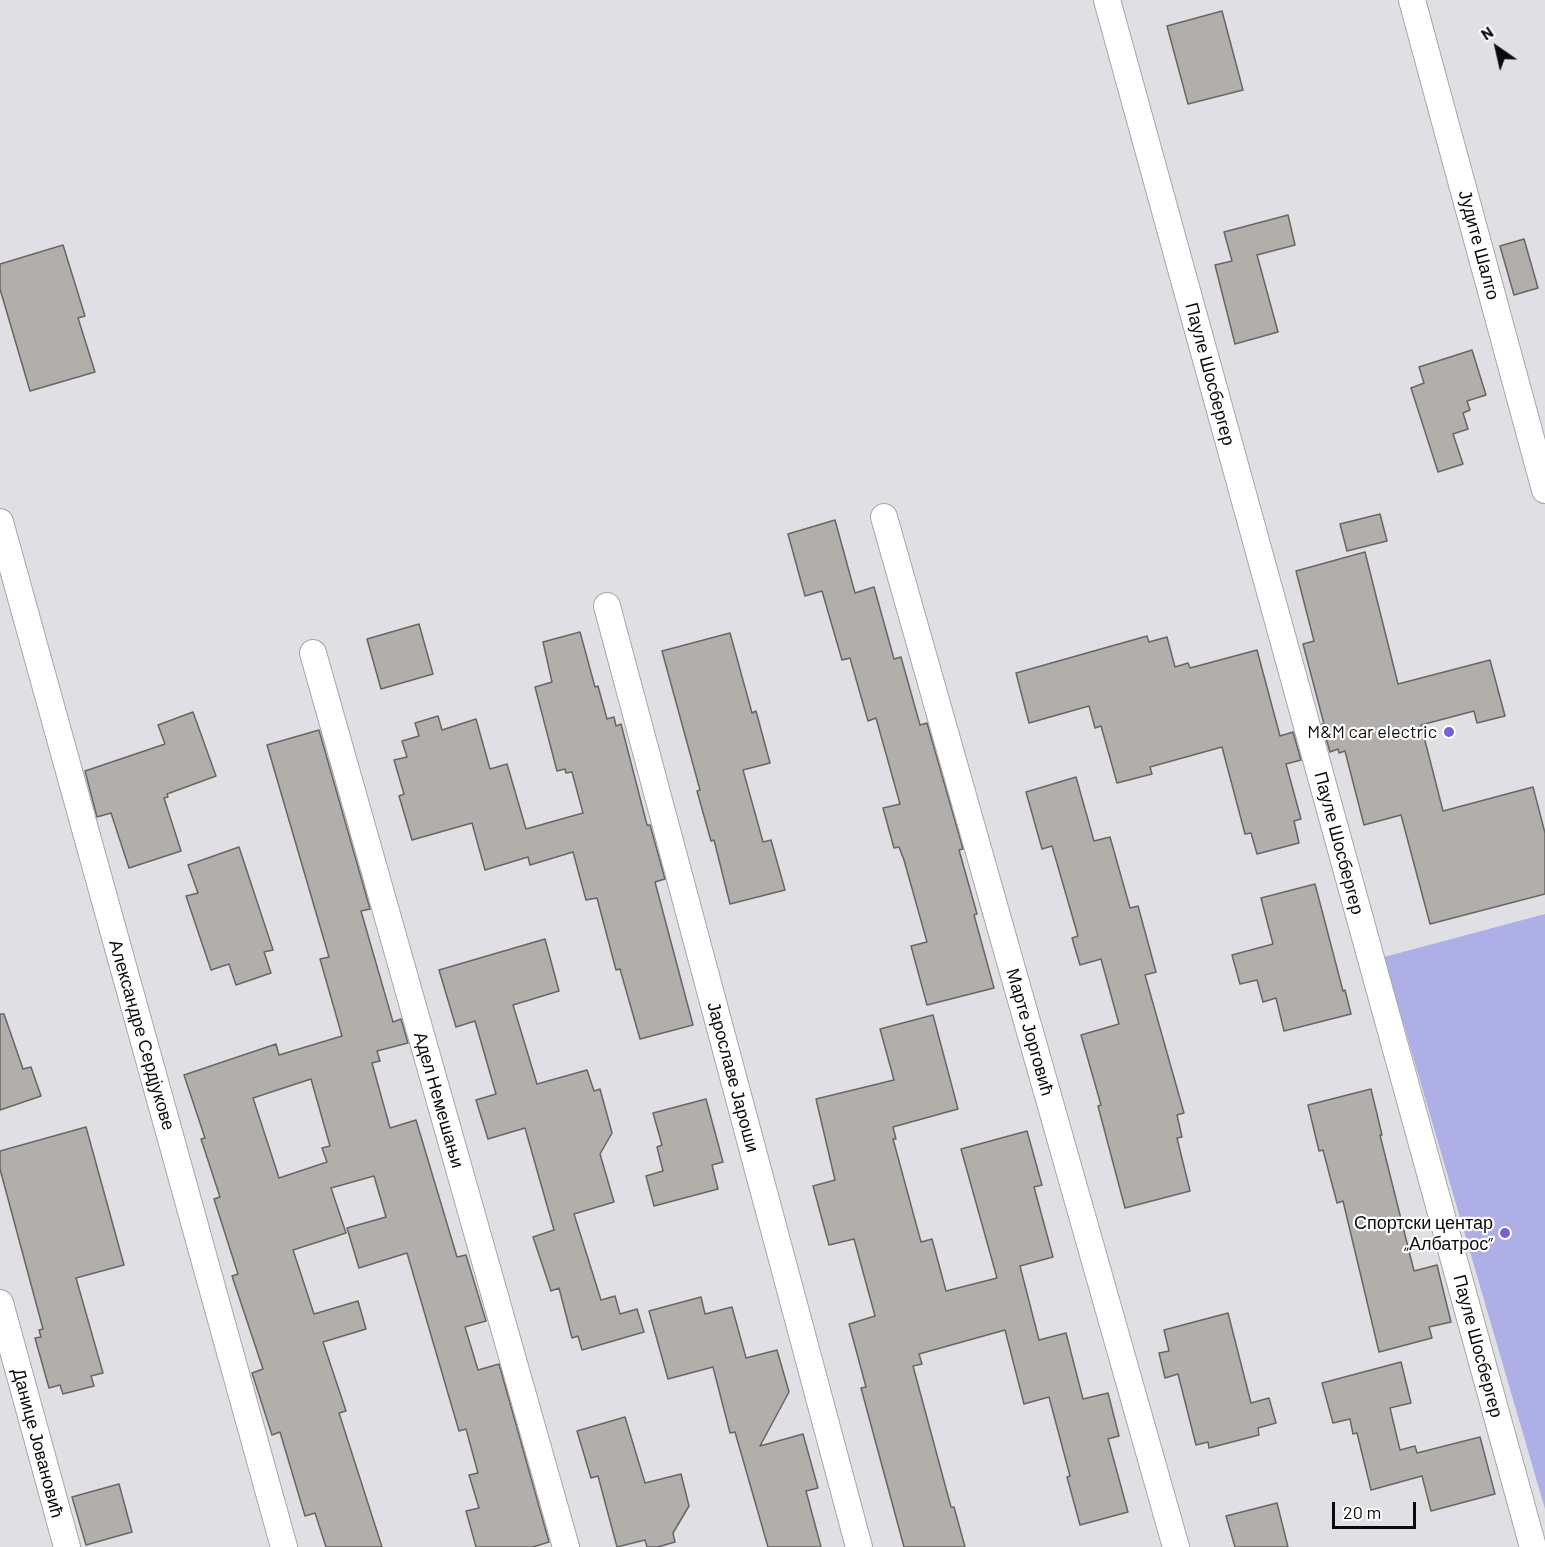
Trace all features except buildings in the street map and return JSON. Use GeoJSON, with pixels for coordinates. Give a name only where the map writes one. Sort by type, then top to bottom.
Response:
{"type":"FeatureCollection","features":[{"type":"Feature","properties":{"kind":"street","name":"Пауле Шосбергер"},"geometry":{"type":"LineString","coordinates":[[1107,0],[1533,1547]]}},
{"type":"Feature","properties":{"kind":"street","name":"Јудите Шалго"},"geometry":{"type":"LineString","coordinates":[[1412,0],[1545,490]]}},
{"type":"Feature","properties":{"kind":"street","name":"Марте Јорговић"},"geometry":{"type":"LineString","coordinates":[[884,517],[1176,1547]]}},
{"type":"Feature","properties":{"kind":"street","name":"Александре Сердјукове"},"geometry":{"type":"LineString","coordinates":[[0,522],[284,1547]]}},
{"type":"Feature","properties":{"kind":"street","name":"Јарославе Јароши"},"geometry":{"type":"LineString","coordinates":[[607,606],[860,1547]]}},
{"type":"Feature","properties":{"kind":"street","name":"Адел Немешањи"},"geometry":{"type":"LineString","coordinates":[[313,653],[566,1547]]}},
{"type":"Feature","properties":{"kind":"street","name":"Данице Јовановић"},"geometry":{"type":"LineString","coordinates":[[0,1303],[67,1547]]}},
{"type":"Feature","properties":{"kind":"shaded area","name":"Спортски центар „Албатрос”"},"geometry":{"type":"Polygon","coordinates":[[[1545,914],[1545,1509],[1384,957],[1545,914]]]}},
{"type":"Feature","properties":{"kind":"place","name":"M&M car electric"},"geometry":{"type":"Point","coordinates":[1449,732]}},
{"type":"Feature","properties":{"kind":"place","name":"Спортски центар „Албатрос”"},"geometry":{"type":"Point","coordinates":[1505,1233]}}]}
